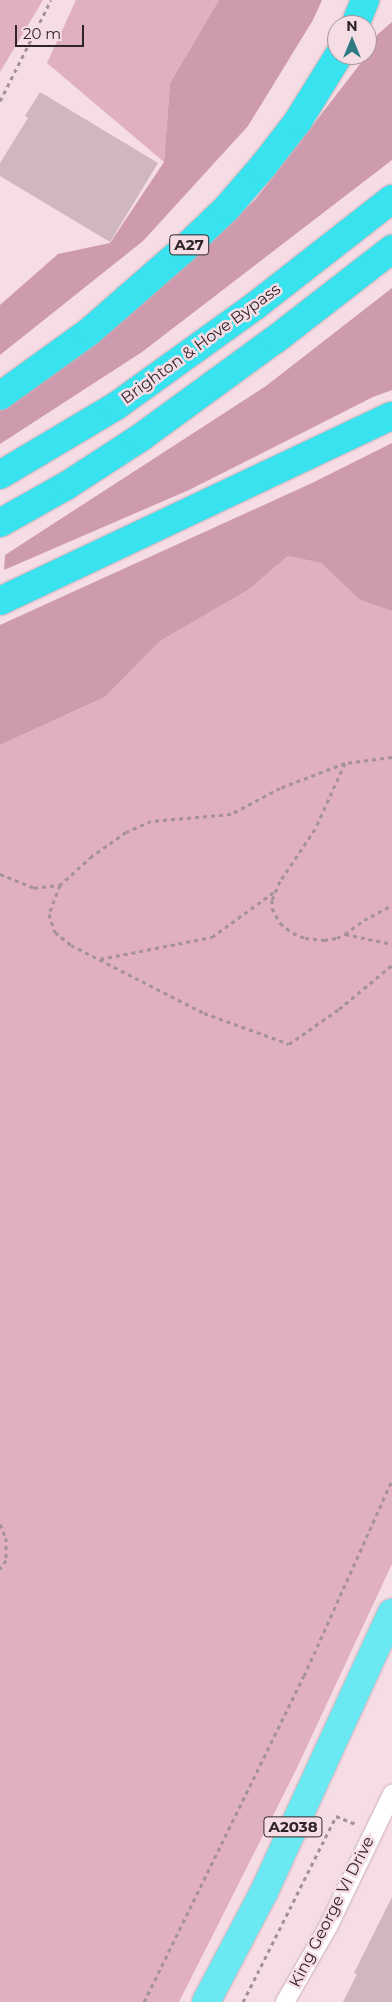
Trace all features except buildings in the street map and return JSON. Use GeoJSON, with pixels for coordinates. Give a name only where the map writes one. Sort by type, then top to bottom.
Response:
{"type":"FeatureCollection","features":[{"type":"Feature","properties":{"kind":"highway"},"geometry":{"type":"LineString","coordinates":[[359,15],[365,0]]}},
{"type":"Feature","properties":{"kind":"highway","name":"A27"},"geometry":{"type":"LineString","coordinates":[[0,396],[90,331],[183,250],[227,208],[298,121],[333,65]]}},
{"type":"Feature","properties":{"kind":"highway","name":"Brighton & Hove Bypass"},"geometry":{"type":"LineString","coordinates":[[0,475],[116,406],[255,306],[392,199]]}},
{"type":"Feature","properties":{"kind":"highway"},"geometry":{"type":"LineString","coordinates":[[0,523],[66,486],[140,438],[276,338],[392,249]]}},
{"type":"Feature","properties":{"kind":"highway"},"geometry":{"type":"LineString","coordinates":[[0,601],[392,416]]}},
{"type":"Feature","properties":{"kind":"main road","name":"A2038"},"geometry":{"type":"LineString","coordinates":[[206,2002],[264,1892],[392,1613]]}},
{"type":"Feature","properties":{"kind":"street","name":"King George VI Drive"},"geometry":{"type":"LineString","coordinates":[[285,2002],[328,1927],[392,1794]]}},
{"type":"Feature","properties":{"kind":"path"},"geometry":{"type":"LineString","coordinates":[[0,102],[51,0]]}},
{"type":"Feature","properties":{"kind":"path"},"geometry":{"type":"LineString","coordinates":[[392,757],[345,763],[280,788],[231,814],[151,822],[126,832],[92,856],[60,885],[49,914],[55,932],[71,945],[204,1013],[289,1044],[339,1009],[392,965]]}},
{"type":"Feature","properties":{"kind":"path"},"geometry":{"type":"LineString","coordinates":[[99,959],[212,937],[275,892],[315,830],[345,763]]}},
{"type":"Feature","properties":{"kind":"path"},"geometry":{"type":"LineString","coordinates":[[0,874],[34,888],[60,885]]}},
{"type":"Feature","properties":{"kind":"path"},"geometry":{"type":"LineString","coordinates":[[275,892],[272,908],[275,916],[293,932],[305,938],[324,940],[337,938],[364,920],[392,905]]}},
{"type":"Feature","properties":{"kind":"path"},"geometry":{"type":"LineString","coordinates":[[345,934],[392,944]]}},
{"type":"Feature","properties":{"kind":"path"},"geometry":{"type":"LineString","coordinates":[[144,2002],[304,1676],[392,1480]]}},
{"type":"Feature","properties":{"kind":"path"},"geometry":{"type":"LineString","coordinates":[[0,1524],[6,1538],[6,1560],[0,1569]]}},
{"type":"Feature","properties":{"kind":"path"},"geometry":{"type":"LineString","coordinates":[[243,2002],[336,1816],[374,1831]]}},
{"type":"Feature","properties":{"kind":"shaded area"},"geometry":{"type":"Polygon","coordinates":[[[0,0],[43,0],[0,72],[0,0]]]}},
{"type":"Feature","properties":{"kind":"shaded area"},"geometry":{"type":"Polygon","coordinates":[[[76,0],[219,0],[170,83],[164,162],[47,63],[76,0]]]}},
{"type":"Feature","properties":{"kind":"shaded area"},"geometry":{"type":"Polygon","coordinates":[[[219,0],[322,0],[313,20],[248,126],[143,241],[0,355],[0,305],[58,254],[110,243],[164,162],[170,83],[219,0]]]}},
{"type":"Feature","properties":{"kind":"shaded area"},"geometry":{"type":"Polygon","coordinates":[[[392,22],[392,160],[142,352],[0,444],[0,411],[85,352],[255,200],[359,65],[377,65],[378,34],[392,22]]]}},
{"type":"Feature","properties":{"kind":"shaded area"},"geometry":{"type":"Polygon","coordinates":[[[392,288],[392,390],[373,397],[189,490],[4,570],[5,555],[266,386],[392,288]]]}},
{"type":"Feature","properties":{"kind":"shaded area"},"geometry":{"type":"Polygon","coordinates":[[[392,443],[392,611],[360,600],[321,563],[288,556],[248,590],[160,641],[105,697],[0,745],[0,625],[312,483],[392,443]]]}},
{"type":"Feature","properties":{"kind":"shaded area"},"geometry":{"type":"Polygon","coordinates":[[[288,556],[321,563],[360,600],[392,611],[392,1564],[295,1772],[179,2002],[0,2002],[0,745],[105,697],[160,641],[248,590],[288,556]]]}}]}
